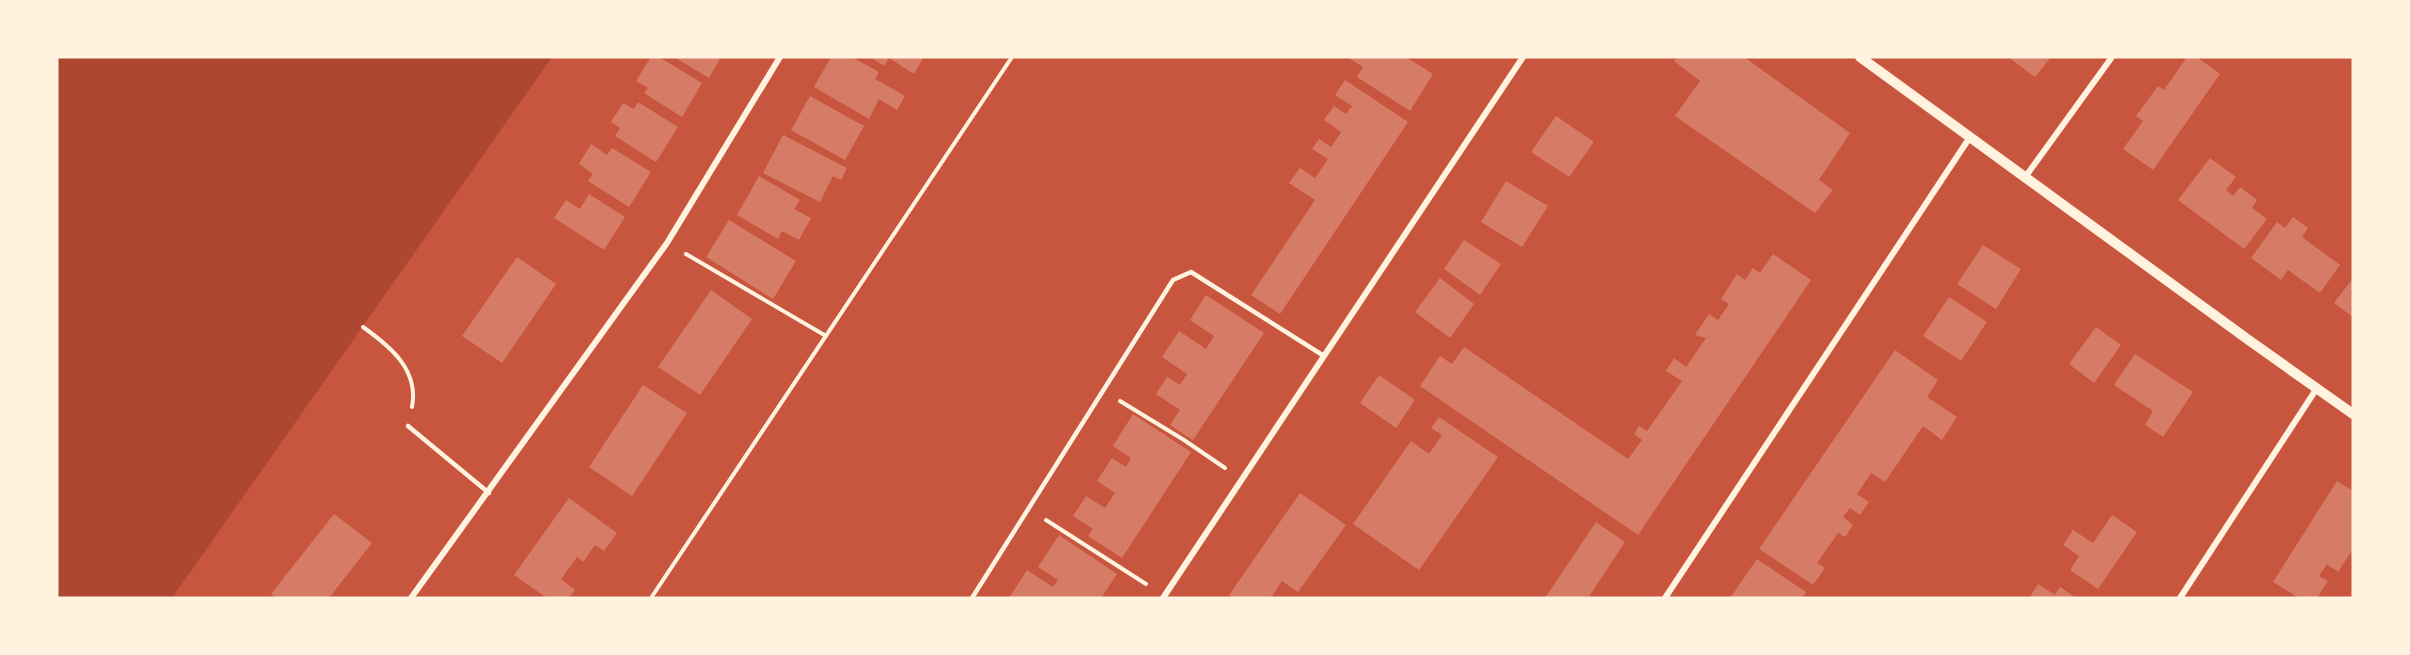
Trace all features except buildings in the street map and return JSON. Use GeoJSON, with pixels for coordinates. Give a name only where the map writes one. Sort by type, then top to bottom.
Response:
{"type":"FeatureCollection","features":[{"type":"Feature","properties":{"kind":"street"},"geometry":{"type":"LineString","coordinates":[[411,598],[489,493],[667,243],[780,57]]}},
{"type":"Feature","properties":{"kind":"street"},"geometry":{"type":"LineString","coordinates":[[1164,597],[1523,57]]}},
{"type":"Feature","properties":{"kind":"street"},"geometry":{"type":"LineString","coordinates":[[1860,57],[2353,414]]}},
{"type":"Feature","properties":{"kind":"street"},"geometry":{"type":"LineString","coordinates":[[2026,176],[2112,57]]}},
{"type":"Feature","properties":{"kind":"street"},"geometry":{"type":"LineString","coordinates":[[1665,598],[1970,136]]}},
{"type":"Feature","properties":{"kind":"street"},"geometry":{"type":"LineString","coordinates":[[2180,598],[2318,387]]}},
{"type":"Feature","properties":{"kind":"lane"},"geometry":{"type":"LineString","coordinates":[[972,598],[1030,510],[1173,280],[1191,272],[1324,357]]}},
{"type":"Feature","properties":{"kind":"lane"},"geometry":{"type":"LineString","coordinates":[[408,426],[489,493]]}},
{"type":"Feature","properties":{"kind":"path"},"geometry":{"type":"LineString","coordinates":[[651,598],[1012,57]]}},
{"type":"Feature","properties":{"kind":"path"},"geometry":{"type":"LineString","coordinates":[[667,243],[826,336]]}},
{"type":"Feature","properties":{"kind":"path"},"geometry":{"type":"LineString","coordinates":[[363,327],[387,344],[405,365],[414,393],[408,426]]}},
{"type":"Feature","properties":{"kind":"path"},"geometry":{"type":"LineString","coordinates":[[1103,391],[1184,440],[1241,479]]}},
{"type":"Feature","properties":{"kind":"path"},"geometry":{"type":"LineString","coordinates":[[1030,510],[1164,597]]}},
{"type":"Feature","properties":{"kind":"shaded area"},"geometry":{"type":"Polygon","coordinates":[[[57,57],[552,57],[172,598],[57,598],[57,57]]]}}]}
